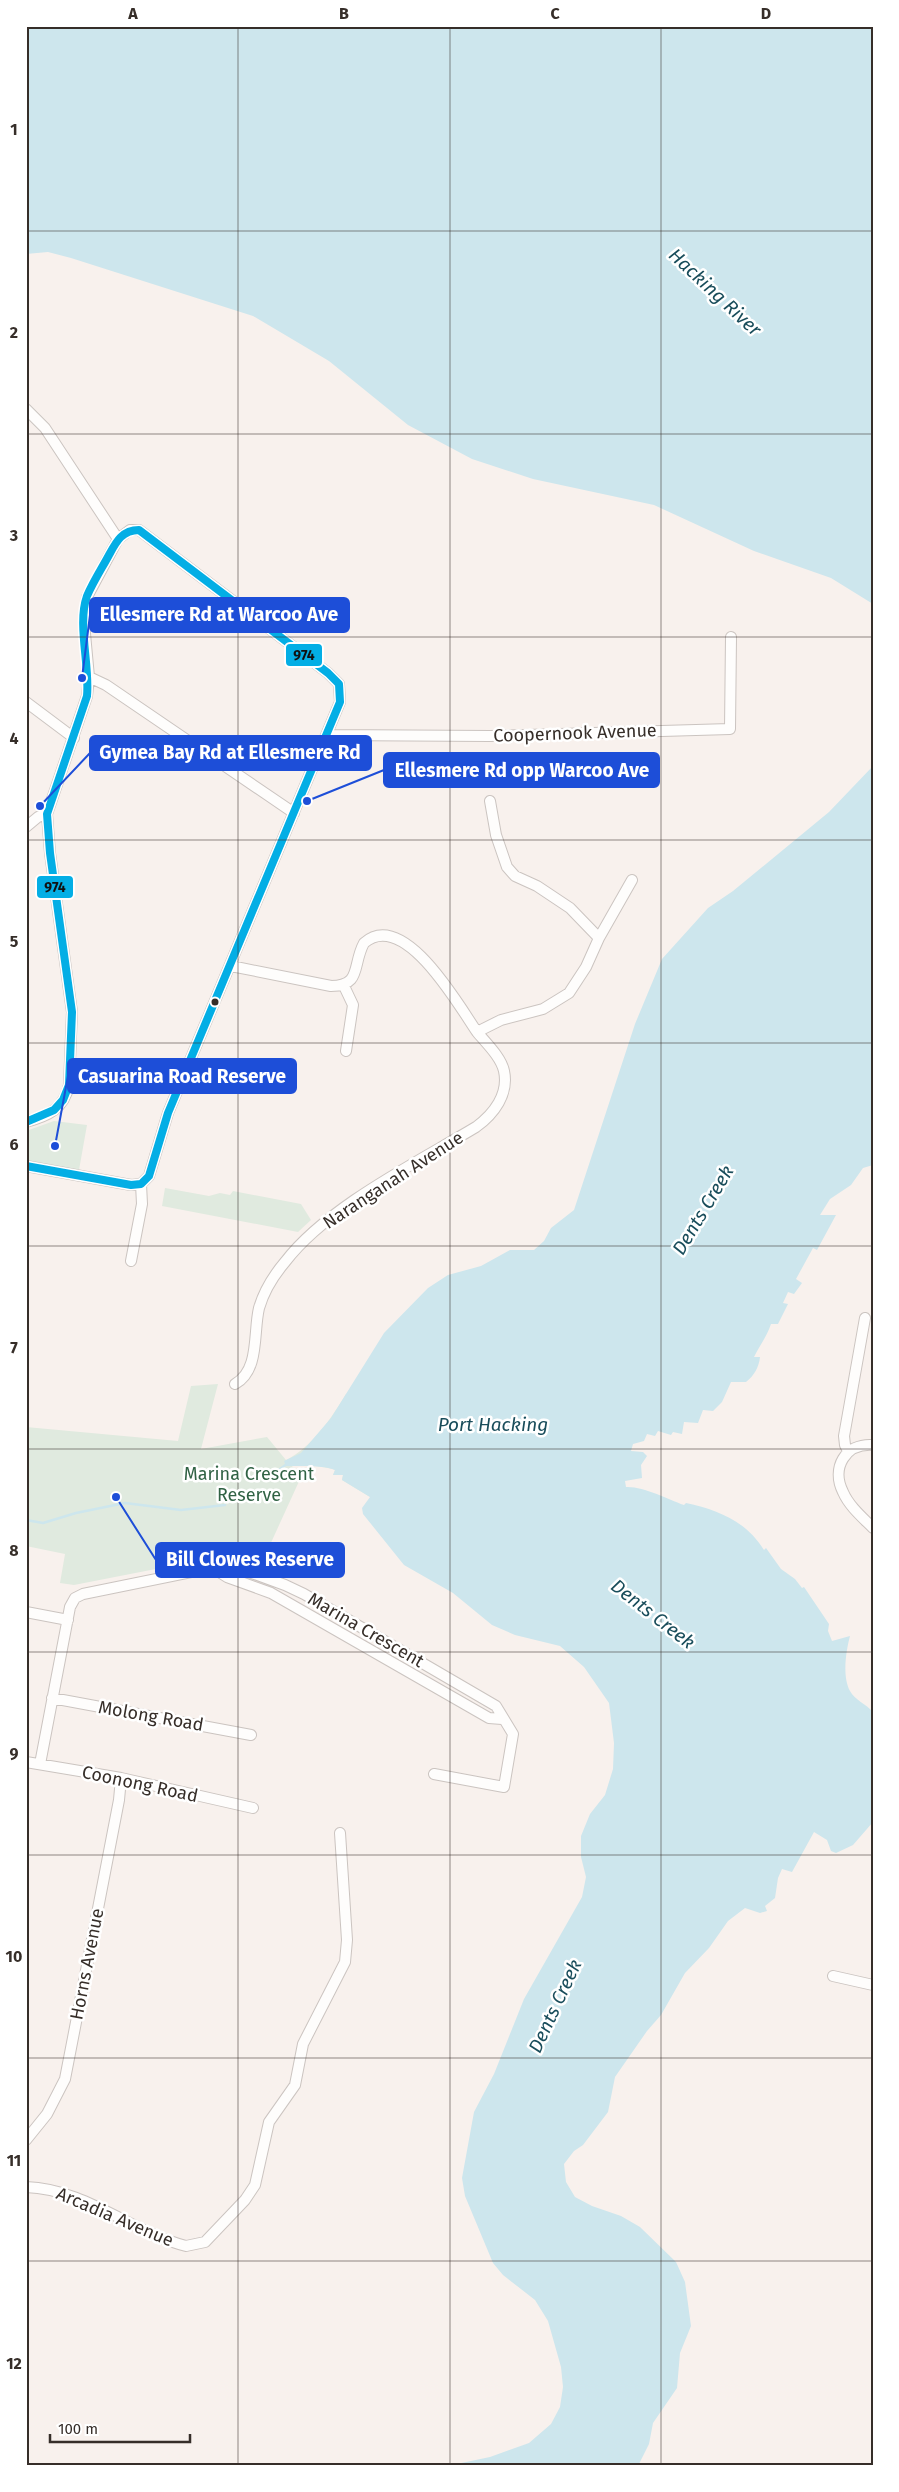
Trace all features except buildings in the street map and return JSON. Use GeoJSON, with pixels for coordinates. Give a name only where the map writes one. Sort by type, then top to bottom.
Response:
{"type":"FeatureCollection","features":[{"type":"Feature","properties":{"kind":"street"},"geometry":{"type":"LineString","coordinates":[[26,409],[45,428],[118,539]]}},
{"type":"Feature","properties":{"kind":"street"},"geometry":{"type":"LineString","coordinates":[[26,1122],[51,1114],[63,1104],[67,1094],[71,1063],[70,993],[50,853],[47,814],[87,696],[89,678],[84,623],[87,597],[118,539],[130,530],[139,530],[336,680],[341,696],[327,735],[168,1113],[151,1172],[141,1184],[142,1204],[131,1261]]}},
{"type":"Feature","properties":{"kind":"street","name":"Coopernook Avenue"},"geometry":{"type":"LineString","coordinates":[[327,735],[490,736],[730,729],[731,637]]}},
{"type":"Feature","properties":{"kind":"street"},"geometry":{"type":"LineString","coordinates":[[89,678],[106,685],[294,813]]}},
{"type":"Feature","properties":{"kind":"street"},"geometry":{"type":"LineString","coordinates":[[26,702],[74,738]]}},
{"type":"Feature","properties":{"kind":"street"},"geometry":{"type":"LineString","coordinates":[[490,801],[496,835],[507,867],[516,876],[537,886],[570,908],[599,938]]}},
{"type":"Feature","properties":{"kind":"street"},"geometry":{"type":"LineString","coordinates":[[26,827],[38,817],[47,814]]}},
{"type":"Feature","properties":{"kind":"street"},"geometry":{"type":"LineString","coordinates":[[478,1032],[501,1020],[543,1009],[569,993],[586,967],[599,938],[632,880]]}},
{"type":"Feature","properties":{"kind":"street","name":"Naranganah Avenue"},"geometry":{"type":"LineString","coordinates":[[235,1384],[244,1380],[251,1367],[260,1307],[270,1282],[294,1251],[325,1220],[488,1118],[497,1107],[503,1090],[504,1070],[429,964],[417,951],[393,938],[375,937],[364,944],[354,975],[350,982],[344,986]]}},
{"type":"Feature","properties":{"kind":"street"},"geometry":{"type":"LineString","coordinates":[[231,966],[331,986],[344,986],[353,1005],[346,1051]]}},
{"type":"Feature","properties":{"kind":"street"},"geometry":{"type":"LineString","coordinates":[[26,1166],[131,1185],[141,1184]]}},
{"type":"Feature","properties":{"kind":"street"},"geometry":{"type":"LineString","coordinates":[[848,1451],[844,1436],[865,1318]]}},
{"type":"Feature","properties":{"kind":"street"},"geometry":{"type":"LineString","coordinates":[[873,1445],[860,1446],[848,1451],[838,1467],[839,1484],[847,1500],[873,1528]]}},
{"type":"Feature","properties":{"kind":"street","name":"Marina Crescent"},"geometry":{"type":"LineString","coordinates":[[40,1764],[72,1602],[79,1595],[196,1572],[230,1568],[249,1572],[304,1594],[496,1706],[502,1719],[510,1725],[513,1734],[504,1787],[434,1774]]}},
{"type":"Feature","properties":{"kind":"street","name":"Marina Crescent"},"geometry":{"type":"LineString","coordinates":[[216,1570],[227,1577],[271,1593],[489,1718],[502,1719]]}},
{"type":"Feature","properties":{"kind":"street"},"geometry":{"type":"LineString","coordinates":[[26,1612],[68,1620]]}},
{"type":"Feature","properties":{"kind":"street","name":"Molong Road"},"geometry":{"type":"LineString","coordinates":[[52,1698],[251,1735]]}},
{"type":"Feature","properties":{"kind":"street","name":"Coonong Road"},"geometry":{"type":"LineString","coordinates":[[26,1762],[121,1778],[252,1808]]}},
{"type":"Feature","properties":{"kind":"street","name":"Horns Avenue"},"geometry":{"type":"LineString","coordinates":[[26,2140],[47,2114],[65,2079],[119,1800],[121,1778]]}},
{"type":"Feature","properties":{"kind":"street","name":"Arcadia Avenue"},"geometry":{"type":"LineString","coordinates":[[26,2187],[50,2189],[73,2196],[186,2246],[205,2242],[245,2200],[258,2175],[270,2122],[295,2085],[303,2044],[345,1962],[347,1940],[340,1833]]}},
{"type":"Feature","properties":{"kind":"street"},"geometry":{"type":"LineString","coordinates":[[833,1976],[873,1985]]}},
{"type":"Feature","properties":{"kind":"green space"},"geometry":{"type":"Polygon","coordinates":[[[54,1121],[87,1125],[79,1170],[26,1160],[26,1131],[54,1121]]]}},
{"type":"Feature","properties":{"kind":"green space"},"geometry":{"type":"Polygon","coordinates":[[[165,1188],[209,1196],[220,1193],[230,1195],[233,1191],[301,1204],[311,1220],[298,1232],[162,1206],[165,1188]]]}},
{"type":"Feature","properties":{"kind":"green space","name":"Marina Crescent Reserve"},"geometry":{"type":"Polygon","coordinates":[[[218,1384],[201,1449],[267,1437],[286,1460],[304,1448],[320,1432],[346,1394],[370,1497],[342,1480],[343,1475],[333,1475],[335,1470],[321,1467],[292,1466],[301,1477],[259,1569],[212,1558],[74,1585],[60,1583],[65,1554],[26,1546],[26,1427],[178,1441],[191,1386],[218,1384]]]}},
{"type":"Feature","properties":{"kind":"water","name":"Hacking River"},"geometry":{"type":"Polygon","coordinates":[[[26,26],[873,26],[873,604],[831,578],[754,551],[654,505],[533,479],[472,459],[408,425],[329,361],[253,316],[71,258],[48,252],[26,254],[26,26]]]}},
{"type":"Feature","properties":{"kind":"water","name":"Port Hacking"},"geometry":{"type":"Polygon","coordinates":[[[873,766],[873,1165],[863,1168],[851,1185],[830,1199],[820,1215],[836,1215],[817,1250],[813,1248],[796,1279],[802,1283],[794,1294],[788,1292],[783,1303],[788,1304],[778,1324],[771,1324],[754,1357],[760,1357],[754,1374],[746,1382],[731,1382],[722,1402],[713,1411],[703,1410],[698,1423],[684,1422],[682,1434],[673,1432],[671,1435],[658,1431],[655,1436],[647,1434],[644,1441],[633,1444],[631,1451],[643,1452],[647,1456],[641,1465],[642,1478],[625,1481],[626,1487],[647,1491],[684,1505],[686,1503],[709,1509],[740,1524],[749,1531],[764,1550],[766,1548],[781,1569],[795,1579],[802,1588],[804,1587],[829,1624],[828,1631],[832,1641],[850,1636],[846,1663],[848,1685],[855,1697],[873,1712],[873,1822],[853,1845],[836,1853],[831,1851],[827,1840],[814,1832],[792,1872],[782,1869],[778,1878],[775,1898],[765,1906],[767,1911],[760,1913],[745,1908],[728,1921],[709,1948],[685,1973],[661,2015],[647,2031],[615,2077],[608,2112],[583,2145],[574,2151],[564,2164],[566,2182],[575,2197],[592,2206],[621,2216],[640,2227],[676,2262],[685,2282],[691,2326],[680,2353],[677,2388],[653,2423],[649,2444],[638,2466],[447,2466],[490,2457],[529,2443],[551,2424],[560,2407],[563,2387],[561,2367],[548,2321],[535,2300],[503,2275],[493,2263],[465,2196],[462,2178],[474,2112],[494,2074],[524,1999],[582,1897],[586,1877],[581,1857],[581,1836],[590,1814],[605,1795],[613,1769],[614,1743],[609,1703],[584,1667],[560,1646],[515,1635],[492,1625],[453,1593],[404,1565],[363,1514],[362,1508],[370,1497],[342,1480],[343,1475],[333,1475],[335,1470],[325,1467],[286,1466],[284,1461],[301,1453],[331,1418],[384,1333],[428,1288],[448,1275],[481,1266],[510,1250],[534,1250],[544,1241],[551,1228],[574,1210],[635,1024],[662,959],[708,908],[733,891],[829,812],[873,766]]]}},
{"type":"Feature","properties":{"kind":"waterway"},"geometry":{"type":"LineString","coordinates":[[271,1476],[288,1463]]}},
{"type":"Feature","properties":{"kind":"waterway"},"geometry":{"type":"LineString","coordinates":[[26,1520],[43,1523],[76,1513],[125,1503],[181,1510],[225,1505]]}},
{"type":"Feature","properties":{"kind":"transit line","name":"974"},"geometry":{"type":"LineString","coordinates":[[26,1122],[54,1110],[63,1100],[69,1085],[72,1012],[50,853],[47,814],[87,696],[87,671],[83,632],[84,607],[87,596],[117,541],[124,534],[139,530],[328,673],[339,684],[340,702],[168,1113],[149,1176],[141,1184],[131,1185],[26,1166]]}},
{"type":"Feature","properties":{"kind":"place","name":"Ellesmere Rd at Warcoo Ave"},"geometry":{"type":"Point","coordinates":[82,678]}},
{"type":"Feature","properties":{"kind":"place","name":"Ellesmere Rd opp Warcoo Ave"},"geometry":{"type":"Point","coordinates":[307,801]}},
{"type":"Feature","properties":{"kind":"place","name":"Gymea Bay Rd at Ellesmere Rd"},"geometry":{"type":"Point","coordinates":[40,806]}},
{"type":"Feature","properties":{"kind":"place","name":"Casuarina Road Reserve"},"geometry":{"type":"Point","coordinates":[55,1146]}},
{"type":"Feature","properties":{"kind":"place","name":"Bill Clowes Reserve"},"geometry":{"type":"Point","coordinates":[116,1497]}},
{"type":"Feature","properties":{"kind":"water label","name":"Dents Creek"},"geometry":{"type":"Point","coordinates":[703,1210]}},
{"type":"Feature","properties":{"kind":"water label","name":"Dents Creek"},"geometry":{"type":"Point","coordinates":[653,1614]}},
{"type":"Feature","properties":{"kind":"water label","name":"Dents Creek"},"geometry":{"type":"Point","coordinates":[555,2006]}}]}
